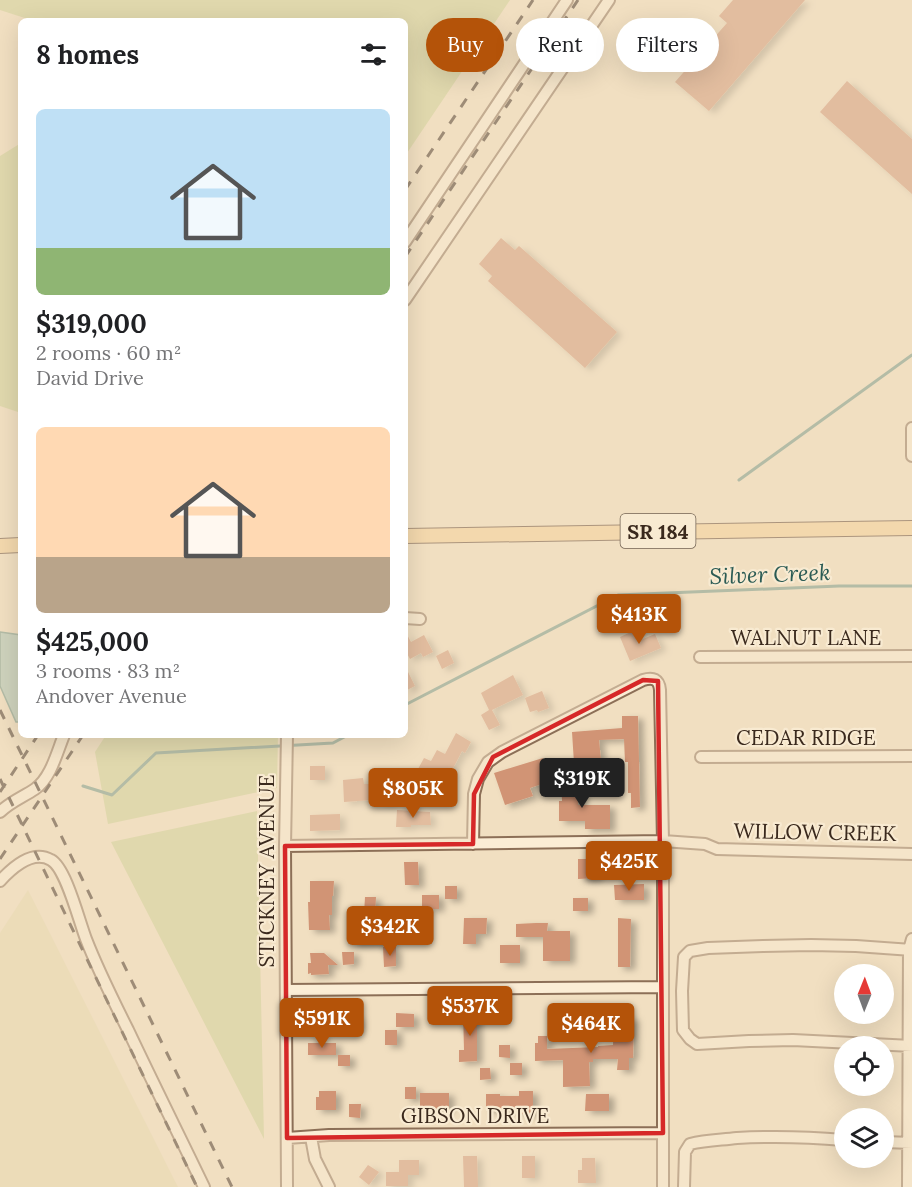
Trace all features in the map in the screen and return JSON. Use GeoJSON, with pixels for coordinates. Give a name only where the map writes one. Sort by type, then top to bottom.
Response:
{"type":"FeatureCollection","features":[{"type":"Feature","properties":{"kind":"main road","name":"SR 184"},"geometry":{"type":"LineString","coordinates":[[408,536],[912,528]]}},
{"type":"Feature","properties":{"kind":"main road"},"geometry":{"type":"LineString","coordinates":[[0,546],[18,545]]}},
{"type":"Feature","properties":{"kind":"street"},"geometry":{"type":"LineString","coordinates":[[408,238],[567,0]]}},
{"type":"Feature","properties":{"kind":"street"},"geometry":{"type":"LineString","coordinates":[[408,296],[609,0]]}},
{"type":"Feature","properties":{"kind":"street"},"geometry":{"type":"LineString","coordinates":[[912,428],[912,456]]}},
{"type":"Feature","properties":{"kind":"street"},"geometry":{"type":"LineString","coordinates":[[408,618],[420,619]]}},
{"type":"Feature","properties":{"kind":"street","name":"WALNUT LANE"},"geometry":{"type":"LineString","coordinates":[[700,657],[912,656]]}},
{"type":"Feature","properties":{"kind":"street"},"geometry":{"type":"LineString","coordinates":[[473,844],[474,794],[481,774],[493,757],[644,680],[654,678],[658,681],[663,841],[663,1187]]}},
{"type":"Feature","properties":{"kind":"street"},"geometry":{"type":"LineString","coordinates":[[0,812],[11,802],[38,787],[45,779],[63,738]]}},
{"type":"Feature","properties":{"kind":"street","name":"STICKNEY AVENUE"},"geometry":{"type":"LineString","coordinates":[[287,738],[285,846],[287,1187]]}},
{"type":"Feature","properties":{"kind":"street","name":"CEDAR RIDGE"},"geometry":{"type":"LineString","coordinates":[[700,757],[912,756]]}},
{"type":"Feature","properties":{"kind":"street","name":"WILLOW CREEK"},"geometry":{"type":"LineString","coordinates":[[285,846],[663,841],[705,844],[717,849],[912,854]]}},
{"type":"Feature","properties":{"kind":"street"},"geometry":{"type":"LineString","coordinates":[[0,880],[17,865],[32,858],[44,857],[55,863],[70,890],[82,928],[102,977],[204,1187]]}},
{"type":"Feature","properties":{"kind":"street"},"geometry":{"type":"LineString","coordinates":[[908,1187],[910,950],[912,939]]}},
{"type":"Feature","properties":{"kind":"street"},"geometry":{"type":"LineString","coordinates":[[910,950],[811,945],[720,947],[690,951],[684,957],[682,991],[683,1030],[697,1044],[793,1040],[910,1046]]}},
{"type":"Feature","properties":{"kind":"street"},"geometry":{"type":"LineString","coordinates":[[286,990],[662,987]]}},
{"type":"Feature","properties":{"kind":"street","name":"GIBSON DRIVE"},"geometry":{"type":"LineString","coordinates":[[287,1138],[329,1135],[663,1133]]}},
{"type":"Feature","properties":{"kind":"street"},"geometry":{"type":"LineString","coordinates":[[311,1137],[315,1159],[329,1187]]}},
{"type":"Feature","properties":{"kind":"street"},"geometry":{"type":"LineString","coordinates":[[684,1187],[685,1152],[690,1144],[752,1137],[834,1139]]}},
{"type":"Feature","properties":{"kind":"street"},"geometry":{"type":"LineString","coordinates":[[894,1142],[910,1142]]}},
{"type":"Feature","properties":{"kind":"highlighted area"},"geometry":{"type":"Polygon","coordinates":[[[643,680],[658,681],[663,1133],[287,1138],[285,846],[473,844],[474,794],[493,757],[643,680]]]}},
{"type":"Feature","properties":{"kind":"shaded area"},"geometry":{"type":"Polygon","coordinates":[[[0,632],[18,635],[18,722],[0,686],[0,632]]]}},
{"type":"Feature","properties":{"kind":"shaded area"},"geometry":{"type":"Polygon","coordinates":[[[28,890],[178,1187],[0,1187],[0,933],[28,890]]]}},
{"type":"Feature","properties":{"kind":"green space"},"geometry":{"type":"Polygon","coordinates":[[[0,0],[510,0],[498,18],[426,18],[426,72],[462,72],[408,152],[408,18],[25,18],[0,10],[0,0]]]}},
{"type":"Feature","properties":{"kind":"green space"},"geometry":{"type":"Polygon","coordinates":[[[18,145],[18,412],[0,406],[0,156],[18,145]]]}},
{"type":"Feature","properties":{"kind":"green space"},"geometry":{"type":"Polygon","coordinates":[[[104,738],[278,738],[277,788],[108,824],[95,752],[104,738]]]}},
{"type":"Feature","properties":{"kind":"green space"},"geometry":{"type":"Polygon","coordinates":[[[257,811],[264,1139],[111,842],[257,811]]]}},
{"type":"Feature","properties":{"kind":"building"},"geometry":{"type":"Polygon","coordinates":[[[733,0],[805,0],[709,111],[675,82],[684,72],[719,72],[719,32],[727,23],[719,16],[733,0]]]}},
{"type":"Feature","properties":{"kind":"building"},"geometry":{"type":"Polygon","coordinates":[[[847,81],[912,139],[912,194],[820,112],[847,81]]]}},
{"type":"Feature","properties":{"kind":"building"},"geometry":{"type":"Polygon","coordinates":[[[501,238],[515,250],[519,246],[617,332],[585,368],[488,281],[492,276],[479,264],[501,238]]]}},
{"type":"Feature","properties":{"kind":"building"},"geometry":{"type":"Polygon","coordinates":[[[633,631],[638,641],[655,634],[661,648],[630,661],[620,637],[633,631]]]}},
{"type":"Feature","properties":{"kind":"building"},"geometry":{"type":"Polygon","coordinates":[[[424,635],[433,652],[423,657],[421,653],[410,659],[408,636],[411,642],[424,635]]]}},
{"type":"Feature","properties":{"kind":"building"},"geometry":{"type":"Polygon","coordinates":[[[448,650],[454,663],[442,669],[436,656],[448,650]]]}},
{"type":"Feature","properties":{"kind":"building"},"geometry":{"type":"Polygon","coordinates":[[[408,672],[415,686],[408,690],[408,672]]]}},
{"type":"Feature","properties":{"kind":"building"},"geometry":{"type":"Polygon","coordinates":[[[513,675],[523,695],[492,710],[500,725],[489,730],[481,715],[489,710],[481,693],[513,675]]]}},
{"type":"Feature","properties":{"kind":"building"},"geometry":{"type":"Polygon","coordinates":[[[542,691],[549,708],[530,712],[525,698],[542,691]]]}},
{"type":"Feature","properties":{"kind":"building"},"geometry":{"type":"Polygon","coordinates":[[[622,716],[638,716],[640,807],[631,808],[624,739],[599,740],[601,760],[574,763],[572,732],[622,728],[622,716]]]}},
{"type":"Feature","properties":{"kind":"building"},"geometry":{"type":"Polygon","coordinates":[[[456,733],[471,742],[465,753],[462,751],[450,774],[440,768],[435,777],[418,769],[424,758],[431,761],[437,750],[445,754],[456,733]]]}},
{"type":"Feature","properties":{"kind":"building"},"geometry":{"type":"Polygon","coordinates":[[[543,758],[551,781],[530,788],[533,796],[505,805],[494,773],[543,758]]]}},
{"type":"Feature","properties":{"kind":"building"},"geometry":{"type":"Polygon","coordinates":[[[310,766],[325,766],[325,780],[310,780],[310,766]]]}},
{"type":"Feature","properties":{"kind":"building"},"geometry":{"type":"Polygon","coordinates":[[[363,778],[364,784],[370,784],[371,800],[344,802],[343,780],[363,778]]]}},
{"type":"Feature","properties":{"kind":"building"},"geometry":{"type":"Polygon","coordinates":[[[561,781],[578,781],[578,805],[610,805],[610,829],[585,829],[585,821],[559,821],[559,801],[562,801],[561,781]]]}},
{"type":"Feature","properties":{"kind":"building"},"geometry":{"type":"Polygon","coordinates":[[[379,792],[390,792],[390,803],[380,803],[379,792]]]}},
{"type":"Feature","properties":{"kind":"building"},"geometry":{"type":"Polygon","coordinates":[[[397,810],[430,812],[431,825],[396,827],[397,810]]]}},
{"type":"Feature","properties":{"kind":"building"},"geometry":{"type":"Polygon","coordinates":[[[340,814],[340,830],[310,831],[310,815],[340,814]]]}},
{"type":"Feature","properties":{"kind":"building"},"geometry":{"type":"Polygon","coordinates":[[[578,859],[597,859],[597,878],[578,879],[578,859]]]}},
{"type":"Feature","properties":{"kind":"building"},"geometry":{"type":"Polygon","coordinates":[[[404,862],[418,862],[419,885],[405,885],[404,862]]]}},
{"type":"Feature","properties":{"kind":"building"},"geometry":{"type":"Polygon","coordinates":[[[310,881],[334,881],[332,915],[329,915],[330,930],[309,930],[310,881]]]}},
{"type":"Feature","properties":{"kind":"building"},"geometry":{"type":"Polygon","coordinates":[[[644,884],[644,900],[615,900],[614,885],[644,884]]]}},
{"type":"Feature","properties":{"kind":"building"},"geometry":{"type":"Polygon","coordinates":[[[445,886],[457,886],[457,899],[445,899],[445,886]]]}},
{"type":"Feature","properties":{"kind":"building"},"geometry":{"type":"Polygon","coordinates":[[[422,895],[439,895],[439,909],[422,909],[422,895]]]}},
{"type":"Feature","properties":{"kind":"building"},"geometry":{"type":"Polygon","coordinates":[[[365,897],[376,897],[375,915],[364,914],[365,897]]]}},
{"type":"Feature","properties":{"kind":"building"},"geometry":{"type":"Polygon","coordinates":[[[573,898],[588,898],[588,911],[573,911],[573,898]]]}},
{"type":"Feature","properties":{"kind":"building"},"geometry":{"type":"Polygon","coordinates":[[[464,918],[487,918],[486,934],[476,934],[476,944],[463,944],[464,918]]]}},
{"type":"Feature","properties":{"kind":"building"},"geometry":{"type":"Polygon","coordinates":[[[618,918],[631,919],[630,967],[618,967],[618,918]]]}},
{"type":"Feature","properties":{"kind":"building"},"geometry":{"type":"Polygon","coordinates":[[[548,923],[547,931],[570,931],[570,961],[543,961],[543,937],[516,937],[516,924],[548,923]]]}},
{"type":"Feature","properties":{"kind":"building"},"geometry":{"type":"Polygon","coordinates":[[[380,931],[381,943],[352,944],[352,932],[380,931]]]}},
{"type":"Feature","properties":{"kind":"building"},"geometry":{"type":"Polygon","coordinates":[[[500,945],[520,945],[520,963],[500,963],[500,945]]]}},
{"type":"Feature","properties":{"kind":"building"},"geometry":{"type":"Polygon","coordinates":[[[383,947],[396,947],[396,966],[384,967],[383,947]]]}},
{"type":"Feature","properties":{"kind":"building"},"geometry":{"type":"Polygon","coordinates":[[[342,952],[354,952],[354,964],[343,965],[342,952]]]}},
{"type":"Feature","properties":{"kind":"building"},"geometry":{"type":"Polygon","coordinates":[[[310,953],[324,953],[338,965],[328,965],[329,974],[308,974],[308,963],[311,963],[310,953]]]}},
{"type":"Feature","properties":{"kind":"building"},"geometry":{"type":"Polygon","coordinates":[[[463,1011],[477,1011],[477,1061],[459,1062],[459,1050],[464,1050],[463,1011]]]}},
{"type":"Feature","properties":{"kind":"building"},"geometry":{"type":"Polygon","coordinates":[[[396,1013],[414,1014],[414,1027],[396,1027],[396,1013]]]}},
{"type":"Feature","properties":{"kind":"building"},"geometry":{"type":"Polygon","coordinates":[[[347,1016],[359,1016],[359,1030],[347,1030],[347,1016]]]}},
{"type":"Feature","properties":{"kind":"building"},"geometry":{"type":"Polygon","coordinates":[[[614,1017],[634,1017],[633,1058],[629,1058],[629,1070],[617,1070],[618,1059],[593,1059],[593,1062],[589,1062],[590,1086],[563,1087],[563,1060],[535,1061],[535,1043],[538,1043],[538,1036],[547,1036],[547,1049],[613,1045],[614,1017]]]}},
{"type":"Feature","properties":{"kind":"building"},"geometry":{"type":"Polygon","coordinates":[[[385,1030],[397,1030],[397,1045],[385,1045],[385,1030]]]}},
{"type":"Feature","properties":{"kind":"building"},"geometry":{"type":"Polygon","coordinates":[[[308,1043],[336,1043],[336,1055],[308,1055],[308,1043]]]}},
{"type":"Feature","properties":{"kind":"building"},"geometry":{"type":"Polygon","coordinates":[[[499,1045],[510,1045],[510,1058],[499,1057],[499,1045]]]}},
{"type":"Feature","properties":{"kind":"building"},"geometry":{"type":"Polygon","coordinates":[[[338,1055],[350,1055],[350,1066],[338,1066],[338,1055]]]}},
{"type":"Feature","properties":{"kind":"building"},"geometry":{"type":"Polygon","coordinates":[[[510,1063],[522,1063],[522,1075],[510,1075],[510,1063]]]}},
{"type":"Feature","properties":{"kind":"building"},"geometry":{"type":"Polygon","coordinates":[[[480,1068],[490,1068],[491,1079],[480,1080],[480,1068]]]}},
{"type":"Feature","properties":{"kind":"building"},"geometry":{"type":"Polygon","coordinates":[[[405,1087],[416,1087],[416,1099],[405,1099],[405,1087]]]}},
{"type":"Feature","properties":{"kind":"building"},"geometry":{"type":"Polygon","coordinates":[[[319,1091],[336,1091],[336,1110],[316,1110],[316,1097],[319,1097],[319,1091]]]}},
{"type":"Feature","properties":{"kind":"building"},"geometry":{"type":"Polygon","coordinates":[[[519,1091],[533,1091],[533,1114],[519,1114],[519,1110],[486,1110],[486,1094],[519,1096],[519,1091]]]}},
{"type":"Feature","properties":{"kind":"building"},"geometry":{"type":"Polygon","coordinates":[[[420,1093],[449,1093],[449,1109],[420,1109],[420,1093]]]}},
{"type":"Feature","properties":{"kind":"building"},"geometry":{"type":"Polygon","coordinates":[[[586,1094],[609,1094],[609,1111],[585,1111],[586,1094]]]}},
{"type":"Feature","properties":{"kind":"building"},"geometry":{"type":"Polygon","coordinates":[[[349,1104],[361,1104],[360,1118],[349,1117],[349,1104]]]}},
{"type":"Feature","properties":{"kind":"building"},"geometry":{"type":"Polygon","coordinates":[[[463,1156],[477,1156],[478,1187],[464,1187],[463,1156]]]}},
{"type":"Feature","properties":{"kind":"building"},"geometry":{"type":"Polygon","coordinates":[[[522,1156],[535,1156],[535,1178],[522,1178],[522,1156]]]}},
{"type":"Feature","properties":{"kind":"building"},"geometry":{"type":"Polygon","coordinates":[[[582,1158],[595,1158],[596,1183],[578,1183],[578,1170],[582,1170],[582,1158]]]}},
{"type":"Feature","properties":{"kind":"building"},"geometry":{"type":"Polygon","coordinates":[[[399,1160],[419,1160],[419,1175],[408,1175],[408,1186],[386,1186],[386,1172],[399,1172],[399,1160]]]}},
{"type":"Feature","properties":{"kind":"building"},"geometry":{"type":"Polygon","coordinates":[[[368,1165],[379,1172],[369,1185],[359,1177],[368,1165]]]}},
{"type":"Feature","properties":{"kind":"waterway"},"geometry":{"type":"LineString","coordinates":[[739,480],[912,355]]}},
{"type":"Feature","properties":{"kind":"waterway","name":"Silver Creek"},"geometry":{"type":"LineString","coordinates":[[408,703],[618,595],[839,586],[912,586]]}},
{"type":"Feature","properties":{"kind":"waterway","name":"Silver Creek"},"geometry":{"type":"LineString","coordinates":[[83,786],[112,795],[156,753],[333,743],[342,738]]}},
{"type":"Feature","properties":{"kind":"railway"},"geometry":{"type":"LineString","coordinates":[[408,186],[533,0]]}},
{"type":"Feature","properties":{"kind":"railway"},"geometry":{"type":"LineString","coordinates":[[408,253],[578,0]]}},
{"type":"Feature","properties":{"kind":"railway"},"geometry":{"type":"LineString","coordinates":[[0,710],[232,1187]]}},
{"type":"Feature","properties":{"kind":"railway"},"geometry":{"type":"LineString","coordinates":[[0,792],[36,738]]}},
{"type":"Feature","properties":{"kind":"railway"},"geometry":{"type":"LineString","coordinates":[[0,859],[81,738]]}},
{"type":"Feature","properties":{"kind":"railway"},"geometry":{"type":"LineString","coordinates":[[0,779],[197,1187]]}}]}
